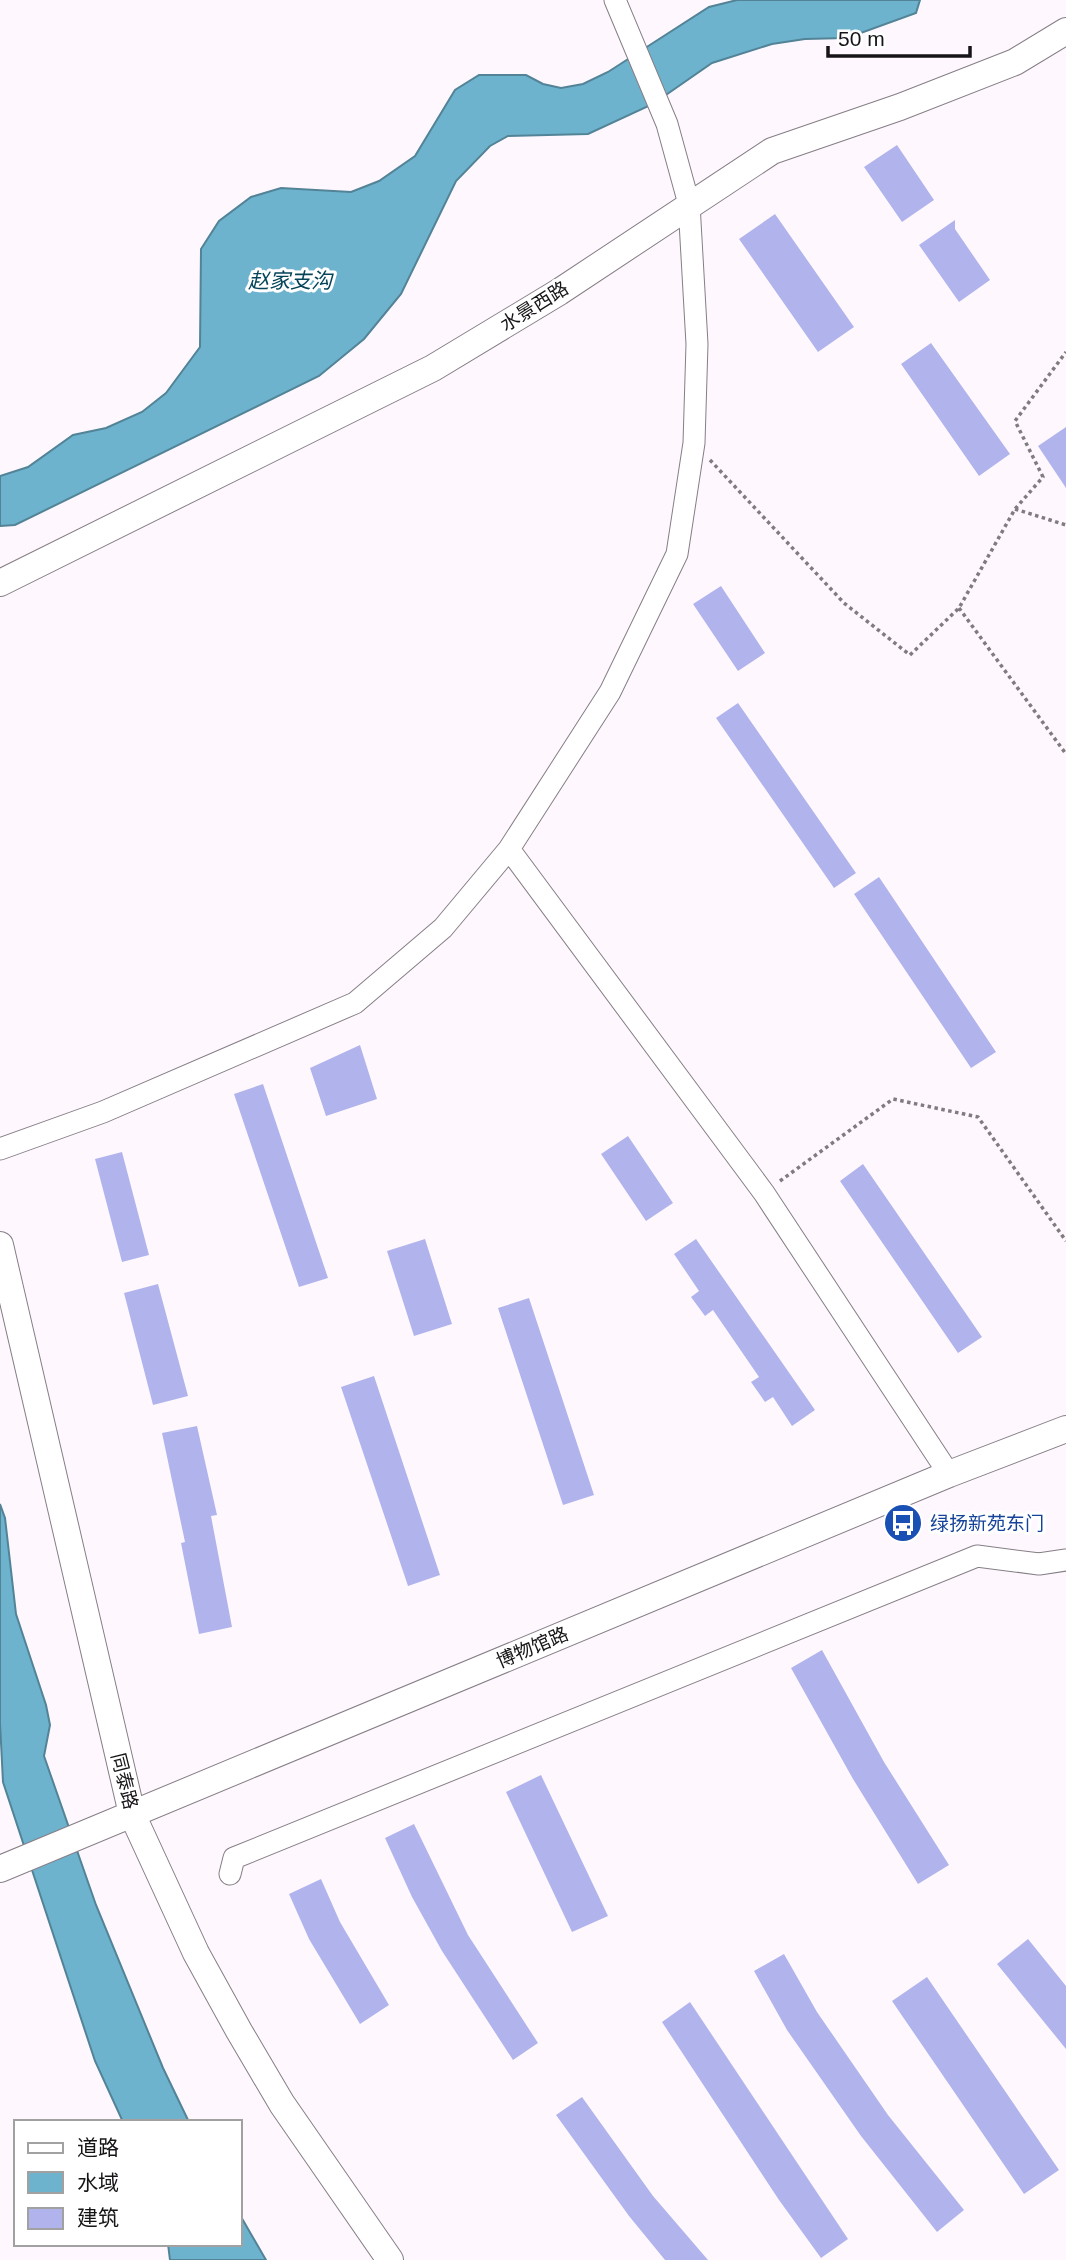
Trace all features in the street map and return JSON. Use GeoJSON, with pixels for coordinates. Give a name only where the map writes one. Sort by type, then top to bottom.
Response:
{"type":"FeatureCollection","features":[{"type":"Feature","properties":{"kind":"street"},"geometry":{"type":"LineString","coordinates":[[0,1149],[103,1112],[355,1003],[443,928],[509,849],[610,692],[677,554],[694,443],[697,344],[689,204],[667,124],[615,0]]}},
{"type":"Feature","properties":{"kind":"street","name":"水景西路"},"geometry":{"type":"LineString","coordinates":[[0,583],[433,368],[559,292],[772,151],[900,107],[1015,62],[1066,31]]}},
{"type":"Feature","properties":{"kind":"street"},"geometry":{"type":"LineString","coordinates":[[509,849],[764,1193],[949,1474]]}},
{"type":"Feature","properties":{"kind":"street","name":"同泰路"},"geometry":{"type":"LineString","coordinates":[[0,1245],[132,1814],[196,1953],[239,2031],[282,2104],[390,2260]]}},
{"type":"Feature","properties":{"kind":"street","name":"博物馆路"},"geometry":{"type":"LineString","coordinates":[[5,1867],[949,1474],[1066,1429]]}},
{"type":"Feature","properties":{"kind":"street"},"geometry":{"type":"LineString","coordinates":[[230,1874],[234,1858],[977,1556],[1039,1564],[1066,1560]]}},
{"type":"Feature","properties":{"kind":"path"},"geometry":{"type":"LineString","coordinates":[[694,443],[844,603],[910,654],[959,608],[1015,509],[1043,477],[1015,421],[1066,352]]}},
{"type":"Feature","properties":{"kind":"path"},"geometry":{"type":"LineString","coordinates":[[1015,509],[1066,525]]}},
{"type":"Feature","properties":{"kind":"path"},"geometry":{"type":"LineString","coordinates":[[959,608],[1066,754]]}},
{"type":"Feature","properties":{"kind":"path"},"geometry":{"type":"LineString","coordinates":[[764,1193],[893,1099],[978,1117],[1066,1241]]}},
{"type":"Feature","properties":{"kind":"water","name":"赵家支沟"},"geometry":{"type":"Polygon","coordinates":[[[737,0],[920,0],[916,13],[847,38],[805,39],[772,44],[712,63],[653,104],[588,134],[508,136],[490,146],[456,181],[401,294],[364,339],[319,376],[15,525],[0,526],[0,476],[28,467],[73,435],[106,428],[142,412],[166,393],[200,347],[201,249],[219,221],[251,197],[281,188],[351,192],[379,181],[415,156],[455,90],[479,75],[526,75],[543,84],[561,88],[583,84],[608,72],[709,7],[737,0]]]}},
{"type":"Feature","properties":{"kind":"water"},"geometry":{"type":"Polygon","coordinates":[[[0,1504],[5,1518],[16,1614],[50,1725],[44,1756],[96,1905],[163,2068],[188,2120],[122,2120],[95,2061],[3,1782],[0,1723],[0,1504]]]}},
{"type":"Feature","properties":{"kind":"water"},"geometry":{"type":"Polygon","coordinates":[[[242,2218],[266,2260],[170,2260],[168,2246],[242,2246],[242,2218]]]}},
{"type":"Feature","properties":{"kind":"building"},"geometry":{"type":"Polygon","coordinates":[[[897,145],[934,200],[902,222],[864,167],[897,145]]]}},
{"type":"Feature","properties":{"kind":"building"},"geometry":{"type":"Polygon","coordinates":[[[775,214],[854,327],[818,352],[739,239],[775,214]]]}},
{"type":"Feature","properties":{"kind":"building"},"geometry":{"type":"Polygon","coordinates":[[[955,220],[955,229],[990,280],[959,302],[919,245],[955,220]]]}},
{"type":"Feature","properties":{"kind":"building"},"geometry":{"type":"Polygon","coordinates":[[[931,343],[1010,454],[979,476],[901,364],[931,343]]]}},
{"type":"Feature","properties":{"kind":"building"},"geometry":{"type":"Polygon","coordinates":[[[1066,427],[1066,488],[1038,446],[1066,427]]]}},
{"type":"Feature","properties":{"kind":"building"},"geometry":{"type":"Polygon","coordinates":[[[721,586],[765,653],[738,671],[693,604],[721,586]]]}},
{"type":"Feature","properties":{"kind":"building"},"geometry":{"type":"Polygon","coordinates":[[[738,703],[856,873],[834,888],[716,718],[738,703]]]}},
{"type":"Feature","properties":{"kind":"building"},"geometry":{"type":"Polygon","coordinates":[[[879,877],[996,1052],[971,1068],[854,894],[879,877]]]}},
{"type":"Feature","properties":{"kind":"building"},"geometry":{"type":"Polygon","coordinates":[[[360,1045],[377,1099],[326,1116],[310,1068],[360,1045]]]}},
{"type":"Feature","properties":{"kind":"building"},"geometry":{"type":"Polygon","coordinates":[[[263,1084],[328,1278],[299,1287],[234,1094],[263,1084]]]}},
{"type":"Feature","properties":{"kind":"building"},"geometry":{"type":"Polygon","coordinates":[[[628,1136],[673,1203],[646,1221],[601,1154],[628,1136]]]}},
{"type":"Feature","properties":{"kind":"building"},"geometry":{"type":"Polygon","coordinates":[[[122,1152],[149,1255],[122,1262],[95,1159],[122,1152]]]}},
{"type":"Feature","properties":{"kind":"building"},"geometry":{"type":"Polygon","coordinates":[[[863,1164],[982,1337],[958,1353],[840,1181],[863,1164]]]}},
{"type":"Feature","properties":{"kind":"building"},"geometry":{"type":"Polygon","coordinates":[[[425,1239],[452,1324],[414,1336],[387,1251],[425,1239]]]}},
{"type":"Feature","properties":{"kind":"building"},"geometry":{"type":"Polygon","coordinates":[[[696,1239],[815,1410],[792,1426],[773,1397],[765,1402],[751,1382],[759,1377],[713,1310],[705,1316],[691,1297],[699,1291],[674,1254],[696,1239]]]}},
{"type":"Feature","properties":{"kind":"building"},"geometry":{"type":"Polygon","coordinates":[[[158,1284],[188,1396],[153,1405],[124,1293],[158,1284]]]}},
{"type":"Feature","properties":{"kind":"building"},"geometry":{"type":"Polygon","coordinates":[[[529,1298],[594,1495],[563,1505],[498,1308],[529,1298]]]}},
{"type":"Feature","properties":{"kind":"building"},"geometry":{"type":"Polygon","coordinates":[[[374,1376],[440,1575],[408,1586],[341,1387],[374,1376]]]}},
{"type":"Feature","properties":{"kind":"building"},"geometry":{"type":"Polygon","coordinates":[[[197,1426],[217,1515],[211,1516],[232,1627],[199,1634],[181,1543],[185,1542],[162,1433],[197,1426]]]}},
{"type":"Feature","properties":{"kind":"building"},"geometry":{"type":"Polygon","coordinates":[[[822,1650],[884,1762],[949,1865],[918,1884],[853,1779],[791,1668],[822,1650]]]}},
{"type":"Feature","properties":{"kind":"building"},"geometry":{"type":"Polygon","coordinates":[[[541,1775],[608,1916],[572,1932],[506,1792],[541,1775]]]}},
{"type":"Feature","properties":{"kind":"building"},"geometry":{"type":"Polygon","coordinates":[[[414,1824],[468,1935],[538,2043],[513,2060],[442,1951],[412,1897],[385,1838],[414,1824]]]}},
{"type":"Feature","properties":{"kind":"building"},"geometry":{"type":"Polygon","coordinates":[[[321,1879],[340,1922],[389,2005],[360,2024],[309,1939],[289,1894],[321,1879]]]}},
{"type":"Feature","properties":{"kind":"building"},"geometry":{"type":"Polygon","coordinates":[[[1028,1939],[1066,1986],[1066,2049],[997,1964],[1028,1939]]]}},
{"type":"Feature","properties":{"kind":"building"},"geometry":{"type":"Polygon","coordinates":[[[784,1954],[817,2012],[888,2115],[964,2210],[937,2232],[861,2136],[787,2030],[754,1971],[784,1954]]]}},
{"type":"Feature","properties":{"kind":"building"},"geometry":{"type":"Polygon","coordinates":[[[927,1977],[1059,2170],[1024,2194],[892,2001],[927,1977]]]}},
{"type":"Feature","properties":{"kind":"building"},"geometry":{"type":"Polygon","coordinates":[[[690,2002],[848,2239],[821,2258],[779,2200],[662,2022],[690,2002]]]}},
{"type":"Feature","properties":{"kind":"building"},"geometry":{"type":"Polygon","coordinates":[[[582,2097],[653,2196],[708,2260],[665,2260],[629,2216],[556,2115],[582,2097]]]}},
{"type":"Feature","properties":{"kind":"place","name":"绿扬新苑东门"},"geometry":{"type":"Point","coordinates":[903,1523]}}]}
